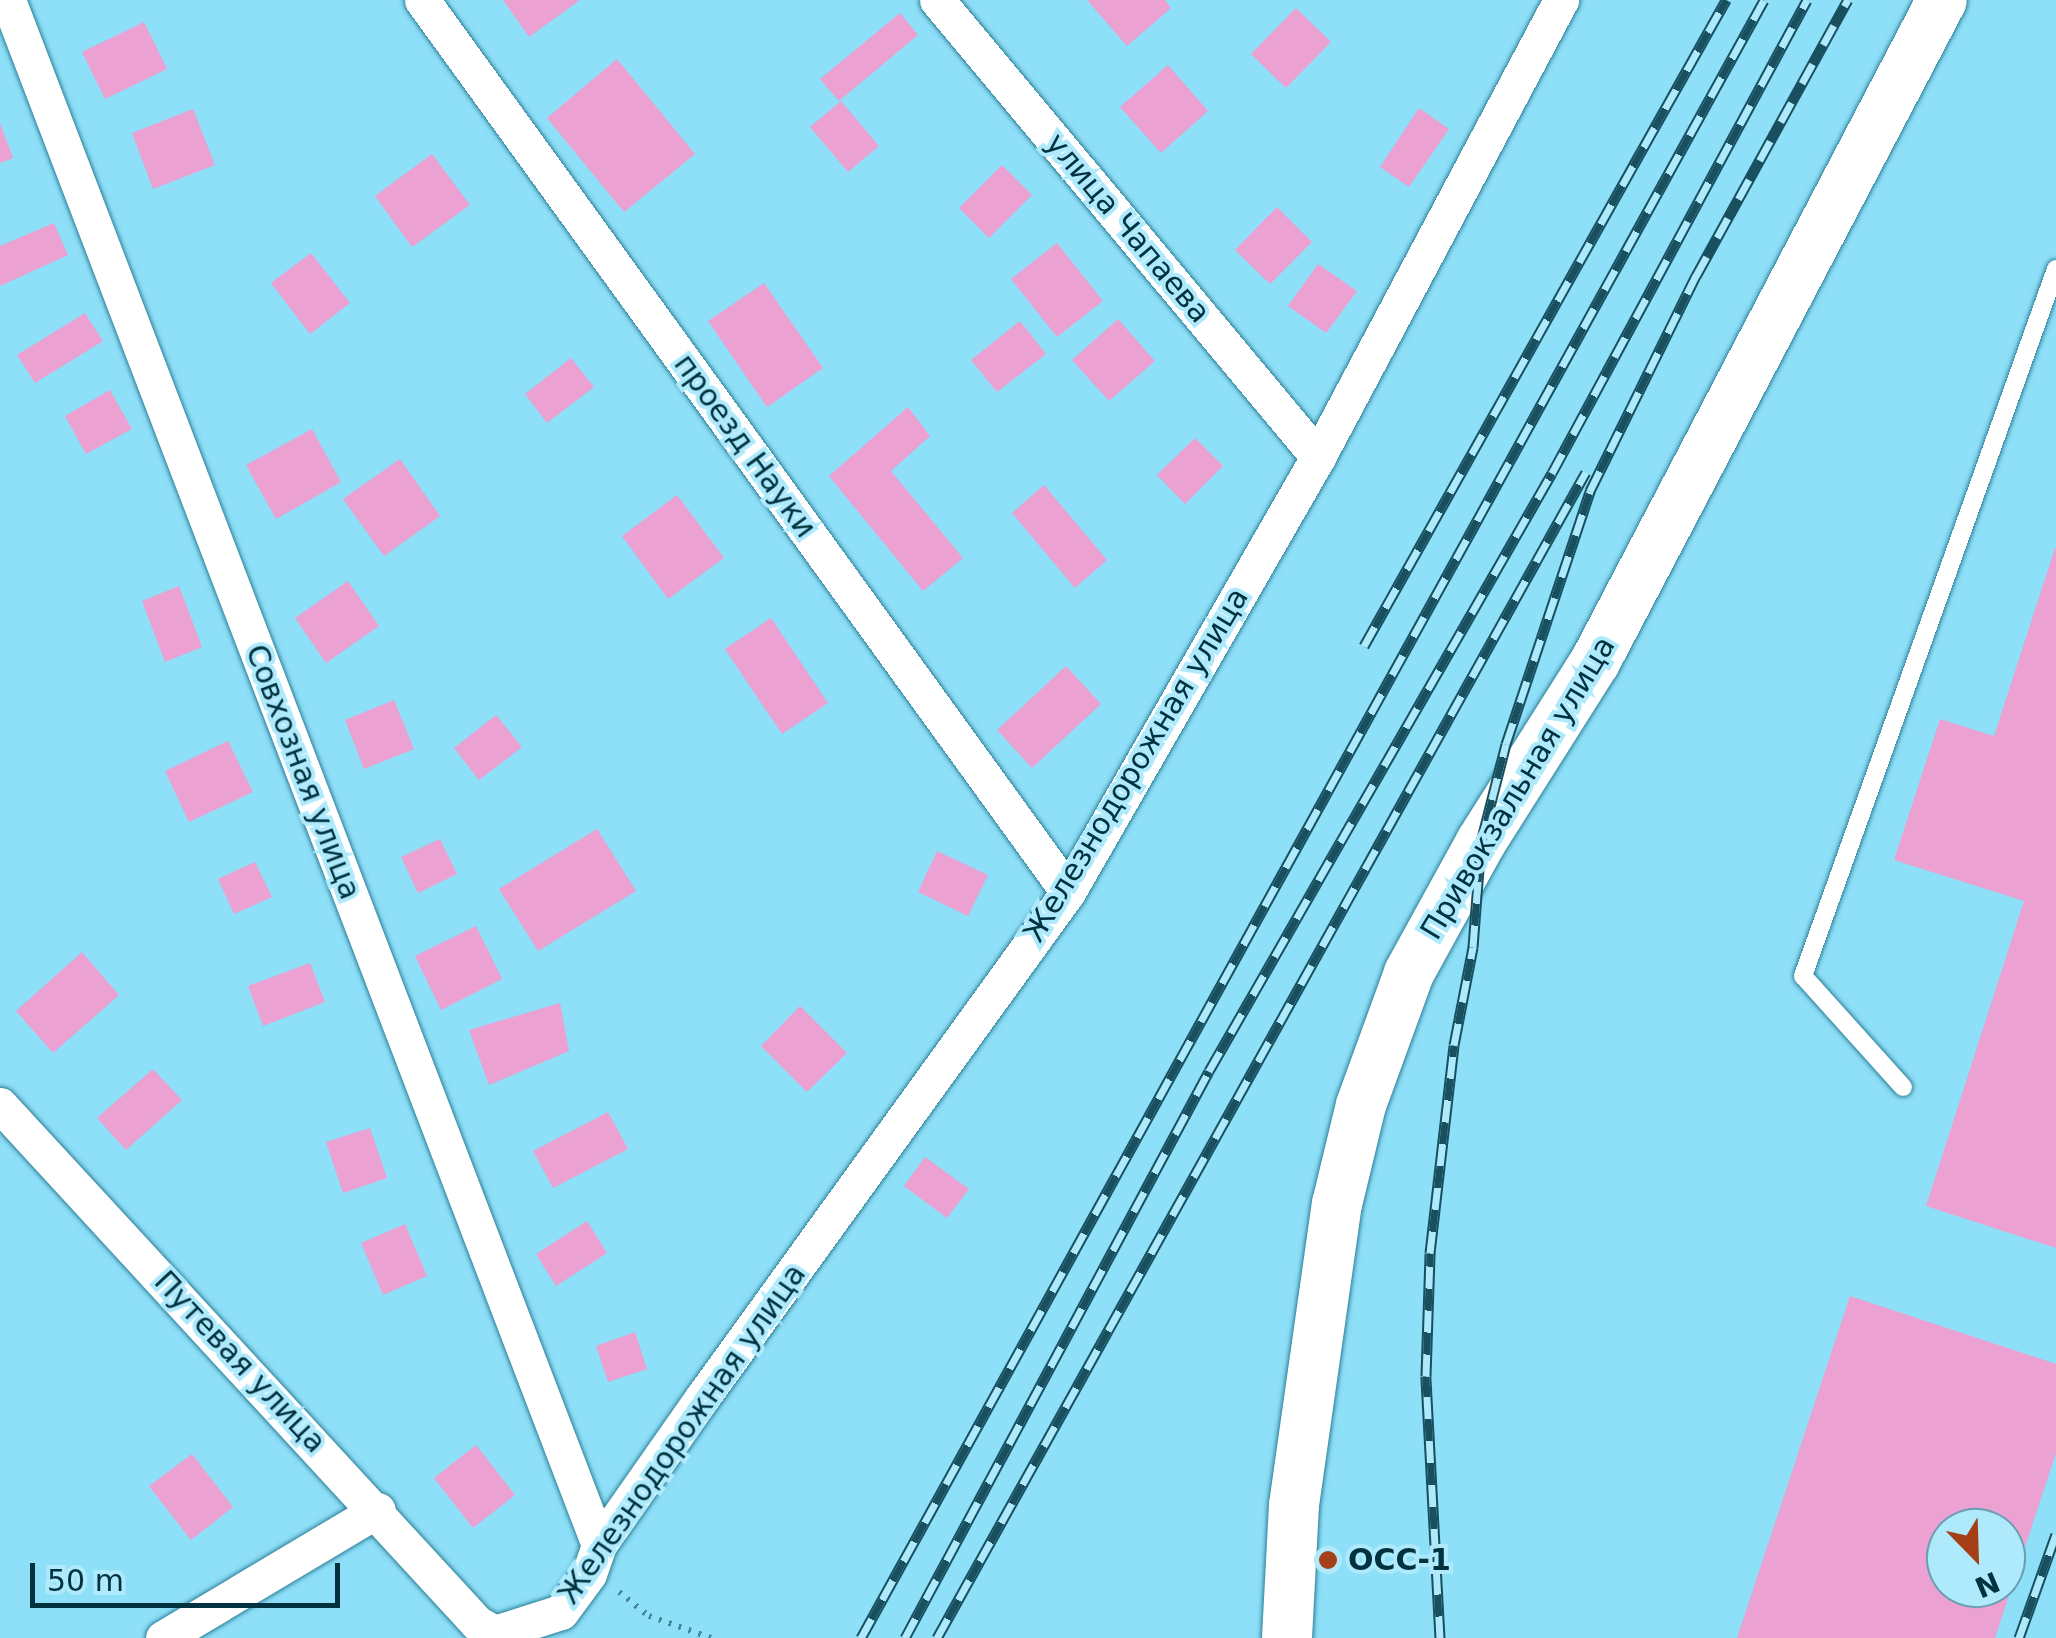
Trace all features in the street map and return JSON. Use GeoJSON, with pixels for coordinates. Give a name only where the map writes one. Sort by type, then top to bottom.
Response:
{"type":"FeatureCollection","features":[{"type":"Feature","properties":{"kind":"main road","name":"Привокзальная улица"},"geometry":{"type":"LineString","coordinates":[[1287,1638],[1294,1505],[1336,1204],[1361,1105],[1408,973],[1481,842],[1595,662],[1942,0]]}},
{"type":"Feature","properties":{"kind":"street","name":"Совхозная улица"},"geometry":{"type":"LineString","coordinates":[[8,0],[594,1559]]}},
{"type":"Feature","properties":{"kind":"street","name":"проезд Науки"},"geometry":{"type":"LineString","coordinates":[[422,0],[1068,892]]}},
{"type":"Feature","properties":{"kind":"street","name":"улица Чапаева"},"geometry":{"type":"LineString","coordinates":[[938,0],[1318,457]]}},
{"type":"Feature","properties":{"kind":"street","name":"Железнодорожная улица"},"geometry":{"type":"LineString","coordinates":[[487,1631],[562,1612],[594,1559],[1068,892],[1318,457],[1561,0]]}},
{"type":"Feature","properties":{"kind":"street","name":"Путевая улица"},"geometry":{"type":"LineString","coordinates":[[0,1105],[487,1631]]}},
{"type":"Feature","properties":{"kind":"street"},"geometry":{"type":"LineString","coordinates":[[163,1638],[378,1510]]}},
{"type":"Feature","properties":{"kind":"lane"},"geometry":{"type":"LineString","coordinates":[[1903,1087],[1802,976],[2056,269]]}},
{"type":"Feature","properties":{"kind":"path"},"geometry":{"type":"LineString","coordinates":[[594,1559],[610,1582],[649,1616],[711,1638]]}},
{"type":"Feature","properties":{"kind":"building"},"geometry":{"type":"Polygon","coordinates":[[[503,0],[580,0],[529,37],[503,0]]]}},
{"type":"Feature","properties":{"kind":"building"},"geometry":{"type":"Polygon","coordinates":[[[1087,0],[1165,0],[1171,8],[1127,46],[1087,0]]]}},
{"type":"Feature","properties":{"kind":"building"},"geometry":{"type":"Polygon","coordinates":[[[1296,8],[1331,42],[1286,88],[1251,54],[1296,8]]]}},
{"type":"Feature","properties":{"kind":"building"},"geometry":{"type":"Polygon","coordinates":[[[900,13],[918,35],[839,101],[820,79],[900,13]]]}},
{"type":"Feature","properties":{"kind":"building"},"geometry":{"type":"Polygon","coordinates":[[[144,22],[167,69],[105,99],[82,52],[144,22]]]}},
{"type":"Feature","properties":{"kind":"building"},"geometry":{"type":"Polygon","coordinates":[[[617,59],[695,154],[624,212],[547,118],[617,59]]]}},
{"type":"Feature","properties":{"kind":"building"},"geometry":{"type":"Polygon","coordinates":[[[1168,65],[1208,111],[1161,153],[1120,107],[1168,65]]]}},
{"type":"Feature","properties":{"kind":"building"},"geometry":{"type":"Polygon","coordinates":[[[841,101],[879,146],[848,172],[810,127],[841,101]]]}},
{"type":"Feature","properties":{"kind":"building"},"geometry":{"type":"Polygon","coordinates":[[[1419,108],[1449,129],[1409,187],[1380,167],[1419,108]]]}},
{"type":"Feature","properties":{"kind":"building"},"geometry":{"type":"Polygon","coordinates":[[[193,109],[215,165],[153,189],[132,133],[193,109]]]}},
{"type":"Feature","properties":{"kind":"building"},"geometry":{"type":"Polygon","coordinates":[[[0,123],[13,158],[0,163],[0,123]]]}},
{"type":"Feature","properties":{"kind":"building"},"geometry":{"type":"Polygon","coordinates":[[[432,154],[470,205],[412,247],[375,196],[432,154]]]}},
{"type":"Feature","properties":{"kind":"building"},"geometry":{"type":"Polygon","coordinates":[[[1002,165],[1032,195],[989,238],[959,208],[1002,165]]]}},
{"type":"Feature","properties":{"kind":"building"},"geometry":{"type":"Polygon","coordinates":[[[1277,207],[1312,242],[1270,284],[1235,250],[1277,207]]]}},
{"type":"Feature","properties":{"kind":"building"},"geometry":{"type":"Polygon","coordinates":[[[54,223],[68,255],[0,286],[0,246],[54,223]]]}},
{"type":"Feature","properties":{"kind":"building"},"geometry":{"type":"Polygon","coordinates":[[[1057,243],[1103,301],[1057,337],[1011,279],[1057,243]]]}},
{"type":"Feature","properties":{"kind":"building"},"geometry":{"type":"Polygon","coordinates":[[[311,253],[350,303],[310,334],[271,283],[311,253]]]}},
{"type":"Feature","properties":{"kind":"building"},"geometry":{"type":"Polygon","coordinates":[[[1318,264],[1357,291],[1326,333],[1288,306],[1318,264]]]}},
{"type":"Feature","properties":{"kind":"building"},"geometry":{"type":"Polygon","coordinates":[[[764,283],[823,368],[767,407],[708,321],[764,283]]]}},
{"type":"Feature","properties":{"kind":"building"},"geometry":{"type":"Polygon","coordinates":[[[85,313],[103,341],[35,383],[17,355],[85,313]]]}},
{"type":"Feature","properties":{"kind":"building"},"geometry":{"type":"Polygon","coordinates":[[[1118,319],[1155,361],[1109,401],[1072,360],[1118,319]]]}},
{"type":"Feature","properties":{"kind":"building"},"geometry":{"type":"Polygon","coordinates":[[[1020,321],[1046,354],[997,392],[971,360],[1020,321]]]}},
{"type":"Feature","properties":{"kind":"building"},"geometry":{"type":"Polygon","coordinates":[[[571,358],[594,387],[547,423],[525,394],[571,358]]]}},
{"type":"Feature","properties":{"kind":"building"},"geometry":{"type":"Polygon","coordinates":[[[110,390],[132,429],[86,454],[65,416],[110,390]]]}},
{"type":"Feature","properties":{"kind":"building"},"geometry":{"type":"Polygon","coordinates":[[[908,407],[930,436],[891,471],[963,558],[923,591],[829,476],[908,407]]]}},
{"type":"Feature","properties":{"kind":"building"},"geometry":{"type":"Polygon","coordinates":[[[312,429],[341,482],[276,519],[246,465],[312,429]]]}},
{"type":"Feature","properties":{"kind":"building"},"geometry":{"type":"Polygon","coordinates":[[[1195,438],[1223,466],[1185,504],[1157,475],[1195,438]]]}},
{"type":"Feature","properties":{"kind":"building"},"geometry":{"type":"Polygon","coordinates":[[[400,459],[440,516],[384,556],[343,499],[400,459]]]}},
{"type":"Feature","properties":{"kind":"building"},"geometry":{"type":"Polygon","coordinates":[[[1044,485],[1107,560],[1075,588],[1012,513],[1044,485]]]}},
{"type":"Feature","properties":{"kind":"building"},"geometry":{"type":"Polygon","coordinates":[[[677,495],[724,558],[668,599],[622,536],[677,495]]]}},
{"type":"Feature","properties":{"kind":"building"},"geometry":{"type":"Polygon","coordinates":[[[2055,548],[2056,1248],[1926,1206],[2024,901],[1894,860],[1940,719],[1994,736],[2055,548]]]}},
{"type":"Feature","properties":{"kind":"building"},"geometry":{"type":"Polygon","coordinates":[[[348,581],[379,626],[326,663],[295,618],[348,581]]]}},
{"type":"Feature","properties":{"kind":"building"},"geometry":{"type":"Polygon","coordinates":[[[179,586],[202,647],[165,662],[142,601],[179,586]]]}},
{"type":"Feature","properties":{"kind":"building"},"geometry":{"type":"Polygon","coordinates":[[[771,618],[828,703],[782,734],[725,649],[771,618]]]}},
{"type":"Feature","properties":{"kind":"building"},"geometry":{"type":"Polygon","coordinates":[[[1066,666],[1101,704],[1032,768],[997,730],[1066,666]]]}},
{"type":"Feature","properties":{"kind":"building"},"geometry":{"type":"Polygon","coordinates":[[[394,700],[414,749],[364,769],[345,720],[394,700]]]}},
{"type":"Feature","properties":{"kind":"building"},"geometry":{"type":"Polygon","coordinates":[[[496,715],[522,747],[479,780],[454,748],[496,715]]]}},
{"type":"Feature","properties":{"kind":"building"},"geometry":{"type":"Polygon","coordinates":[[[228,741],[253,792],[189,822],[165,771],[228,741]]]}},
{"type":"Feature","properties":{"kind":"building"},"geometry":{"type":"Polygon","coordinates":[[[597,829],[636,891],[538,951],[499,889],[597,829]]]}},
{"type":"Feature","properties":{"kind":"building"},"geometry":{"type":"Polygon","coordinates":[[[440,839],[457,874],[418,893],[401,857],[440,839]]]}},
{"type":"Feature","properties":{"kind":"building"},"geometry":{"type":"Polygon","coordinates":[[[937,851],[988,875],[968,916],[918,892],[937,851]]]}},
{"type":"Feature","properties":{"kind":"building"},"geometry":{"type":"Polygon","coordinates":[[[255,862],[272,897],[234,914],[218,879],[255,862]]]}},
{"type":"Feature","properties":{"kind":"building"},"geometry":{"type":"Polygon","coordinates":[[[476,926],[502,979],[441,1010],[415,956],[476,926]]]}},
{"type":"Feature","properties":{"kind":"building"},"geometry":{"type":"Polygon","coordinates":[[[82,952],[119,995],[53,1053],[16,1011],[82,952]]]}},
{"type":"Feature","properties":{"kind":"building"},"geometry":{"type":"Polygon","coordinates":[[[310,963],[325,1002],[263,1026],[248,986],[310,963]]]}},
{"type":"Feature","properties":{"kind":"building"},"geometry":{"type":"Polygon","coordinates":[[[560,1003],[569,1051],[489,1085],[469,1030],[560,1003]]]}},
{"type":"Feature","properties":{"kind":"building"},"geometry":{"type":"Polygon","coordinates":[[[800,1006],[847,1053],[807,1092],[761,1046],[800,1006]]]}},
{"type":"Feature","properties":{"kind":"building"},"geometry":{"type":"Polygon","coordinates":[[[153,1069],[182,1100],[126,1150],[97,1118],[153,1069]]]}},
{"type":"Feature","properties":{"kind":"building"},"geometry":{"type":"Polygon","coordinates":[[[608,1112],[628,1149],[553,1188],[533,1151],[608,1112]]]}},
{"type":"Feature","properties":{"kind":"building"},"geometry":{"type":"Polygon","coordinates":[[[370,1128],[387,1178],[343,1193],[326,1142],[370,1128]]]}},
{"type":"Feature","properties":{"kind":"building"},"geometry":{"type":"Polygon","coordinates":[[[925,1157],[969,1189],[947,1218],[904,1186],[925,1157]]]}},
{"type":"Feature","properties":{"kind":"building"},"geometry":{"type":"Polygon","coordinates":[[[587,1221],[607,1253],[556,1286],[536,1254],[587,1221]]]}},
{"type":"Feature","properties":{"kind":"building"},"geometry":{"type":"Polygon","coordinates":[[[405,1224],[427,1276],[383,1295],[361,1243],[405,1224]]]}},
{"type":"Feature","properties":{"kind":"building"},"geometry":{"type":"Polygon","coordinates":[[[1850,1296],[2056,1364],[2056,1453],[2026,1544],[2026,1508],[1926,1508],[1926,1608],[2005,1608],[1995,1638],[1737,1638],[1850,1296]]]}},
{"type":"Feature","properties":{"kind":"building"},"geometry":{"type":"Polygon","coordinates":[[[635,1332],[647,1369],[608,1382],[596,1346],[635,1332]]]}},
{"type":"Feature","properties":{"kind":"building"},"geometry":{"type":"Polygon","coordinates":[[[476,1445],[515,1495],[473,1528],[434,1478],[476,1445]]]}},
{"type":"Feature","properties":{"kind":"building"},"geometry":{"type":"Polygon","coordinates":[[[192,1454],[233,1507],[191,1540],[149,1486],[192,1454]]]}},
{"type":"Feature","properties":{"kind":"railway"},"geometry":{"type":"LineString","coordinates":[[1364,646],[1726,0]]}},
{"type":"Feature","properties":{"kind":"railway"},"geometry":{"type":"LineString","coordinates":[[861,1638],[1764,0]]}},
{"type":"Feature","properties":{"kind":"railway"},"geometry":{"type":"LineString","coordinates":[[905,1638],[1209,1071],[1552,473],[1807,0]]}},
{"type":"Feature","properties":{"kind":"railway"},"geometry":{"type":"LineString","coordinates":[[1440,1638],[1426,1376],[1430,1253],[1454,1045],[1473,947],[1481,842],[1506,744],[1590,491],[1696,276],[1848,0]]}},
{"type":"Feature","properties":{"kind":"railway"},"geometry":{"type":"LineString","coordinates":[[937,1638],[1586,472]]}},
{"type":"Feature","properties":{"kind":"railway"},"geometry":{"type":"LineString","coordinates":[[2019,1638],[2056,1534]]}},
{"type":"Feature","properties":{"kind":"place","name":"ОСС-1"},"geometry":{"type":"Point","coordinates":[1328,1560]}}]}
